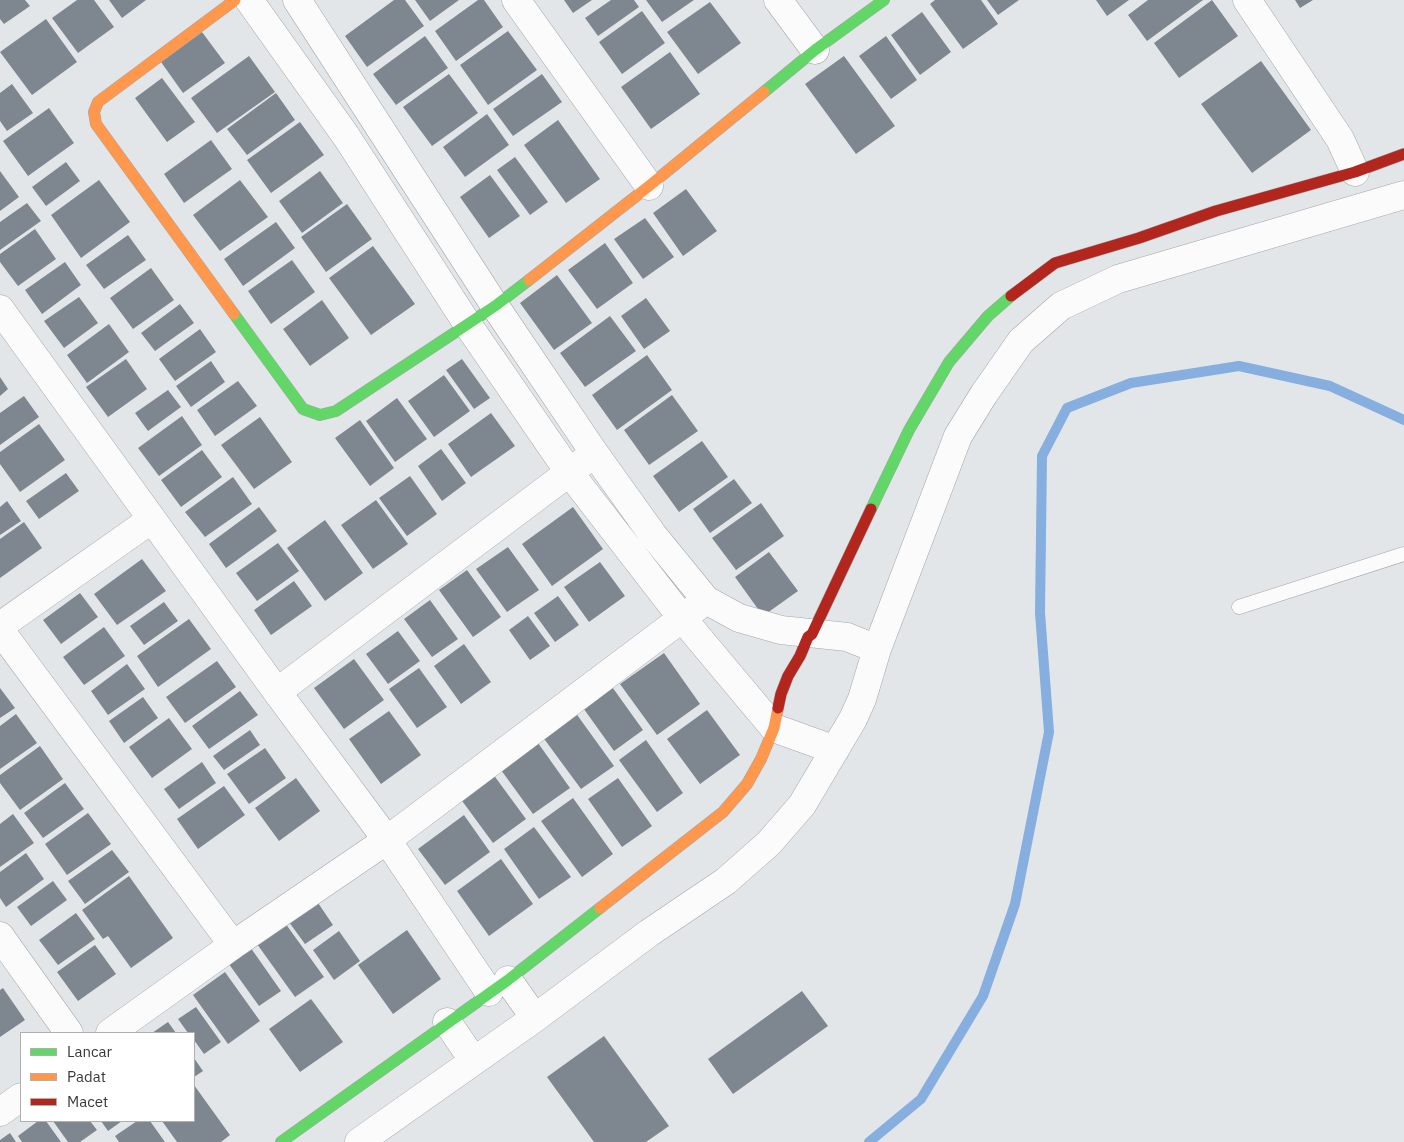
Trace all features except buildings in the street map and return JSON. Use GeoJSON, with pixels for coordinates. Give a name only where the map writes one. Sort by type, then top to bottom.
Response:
{"type":"FeatureCollection","features":[{"type":"Feature","properties":{"kind":"street"},"geometry":{"type":"LineString","coordinates":[[235,0],[98,102],[94,112],[96,124],[303,409],[320,415],[336,411],[495,306],[649,186],[816,50],[884,0]]}},
{"type":"Feature","properties":{"kind":"street"},"geometry":{"type":"LineString","coordinates":[[249,0],[346,136],[468,325],[569,472],[682,618],[774,728],[835,750]]}},
{"type":"Feature","properties":{"kind":"street"},"geometry":{"type":"LineString","coordinates":[[297,0],[495,306],[595,454],[653,536],[706,600],[739,618],[781,630],[847,637],[877,649]]}},
{"type":"Feature","properties":{"kind":"street"},"geometry":{"type":"LineString","coordinates":[[516,0],[649,186]]}},
{"type":"Feature","properties":{"kind":"street"},"geometry":{"type":"LineString","coordinates":[[778,0],[816,50]]}},
{"type":"Feature","properties":{"kind":"street"},"geometry":{"type":"LineString","coordinates":[[1247,0],[1340,139],[1355,172]]}},
{"type":"Feature","properties":{"kind":"street"},"geometry":{"type":"LineString","coordinates":[[281,1142],[499,986],[723,812],[747,784],[761,760],[774,728],[780,694],[808,637],[812,634],[909,430],[949,362],[988,316],[1022,287],[1055,263],[1139,238],[1216,211],[1355,172],[1404,154]]}},
{"type":"Feature","properties":{"kind":"street"},"geometry":{"type":"LineString","coordinates":[[1309,186],[1320,220]]}},
{"type":"Feature","properties":{"kind":"street"},"geometry":{"type":"LineString","coordinates":[[359,1142],[535,1018],[649,933],[726,881],[769,843],[802,805],[853,719],[862,699],[877,649],[958,436],[984,394],[1022,341],[1061,306],[1118,278],[1404,195]]}},
{"type":"Feature","properties":{"kind":"street"},"geometry":{"type":"LineString","coordinates":[[1216,211],[1227,247]]}},
{"type":"Feature","properties":{"kind":"street"},"geometry":{"type":"LineString","coordinates":[[0,309],[277,692],[387,840],[499,986],[535,1018]]}},
{"type":"Feature","properties":{"kind":"street"},"geometry":{"type":"LineString","coordinates":[[277,692],[595,454]]}},
{"type":"Feature","properties":{"kind":"street"},"geometry":{"type":"LineString","coordinates":[[0,626],[152,519]]}},
{"type":"Feature","properties":{"kind":"street"},"geometry":{"type":"LineString","coordinates":[[111,1032],[233,945],[387,840],[706,600]]}},
{"type":"Feature","properties":{"kind":"street"},"geometry":{"type":"LineString","coordinates":[[0,630],[233,945]]}},
{"type":"Feature","properties":{"kind":"street"},"geometry":{"type":"LineString","coordinates":[[0,936],[68,1032]]}},
{"type":"Feature","properties":{"kind":"street"},"geometry":{"type":"LineString","coordinates":[[447,1022],[474,1061]]}},
{"type":"Feature","properties":{"kind":"street"},"geometry":{"type":"LineString","coordinates":[[0,1112],[20,1098]]}},
{"type":"Feature","properties":{"kind":"lane"},"geometry":{"type":"LineString","coordinates":[[1239,607],[1404,554]]}},
{"type":"Feature","properties":{"kind":"waterway"},"geometry":{"type":"LineString","coordinates":[[869,1142],[921,1099],[983,996],[1015,904],[1049,732],[1040,613],[1042,456],[1067,408],[1131,383],[1239,366],[1330,386],[1404,420]]}},
{"type":"Feature","properties":{"kind":"traffic: fast"},"geometry":{"type":"LineString","coordinates":[[764,92],[815,50],[884,0]]}},
{"type":"Feature","properties":{"kind":"traffic: fast"},"geometry":{"type":"LineString","coordinates":[[234,314],[303,409],[320,415],[336,411],[495,306],[529,280]]}},
{"type":"Feature","properties":{"kind":"traffic: fast"},"geometry":{"type":"LineString","coordinates":[[871,509],[909,430],[949,362],[988,316],[1011,296]]}},
{"type":"Feature","properties":{"kind":"traffic: fast"},"geometry":{"type":"LineString","coordinates":[[281,1142],[508,980],[600,908]]}},
{"type":"Feature","properties":{"kind":"traffic: slow"},"geometry":{"type":"LineString","coordinates":[[234,314],[96,124],[94,112],[98,102],[235,0]]}},
{"type":"Feature","properties":{"kind":"traffic: slow"},"geometry":{"type":"LineString","coordinates":[[529,280],[649,186],[764,92]]}},
{"type":"Feature","properties":{"kind":"traffic: slow"},"geometry":{"type":"LineString","coordinates":[[600,908],[723,812],[747,784],[761,759],[774,728],[778,708]]}},
{"type":"Feature","properties":{"kind":"traffic: jam"},"geometry":{"type":"LineString","coordinates":[[1011,296],[1055,263],[1139,238],[1216,211],[1355,172],[1404,154]]}},
{"type":"Feature","properties":{"kind":"traffic: jam"},"geometry":{"type":"LineString","coordinates":[[778,708],[788,676],[800,656],[808,637],[812,634],[871,509]]}}]}
